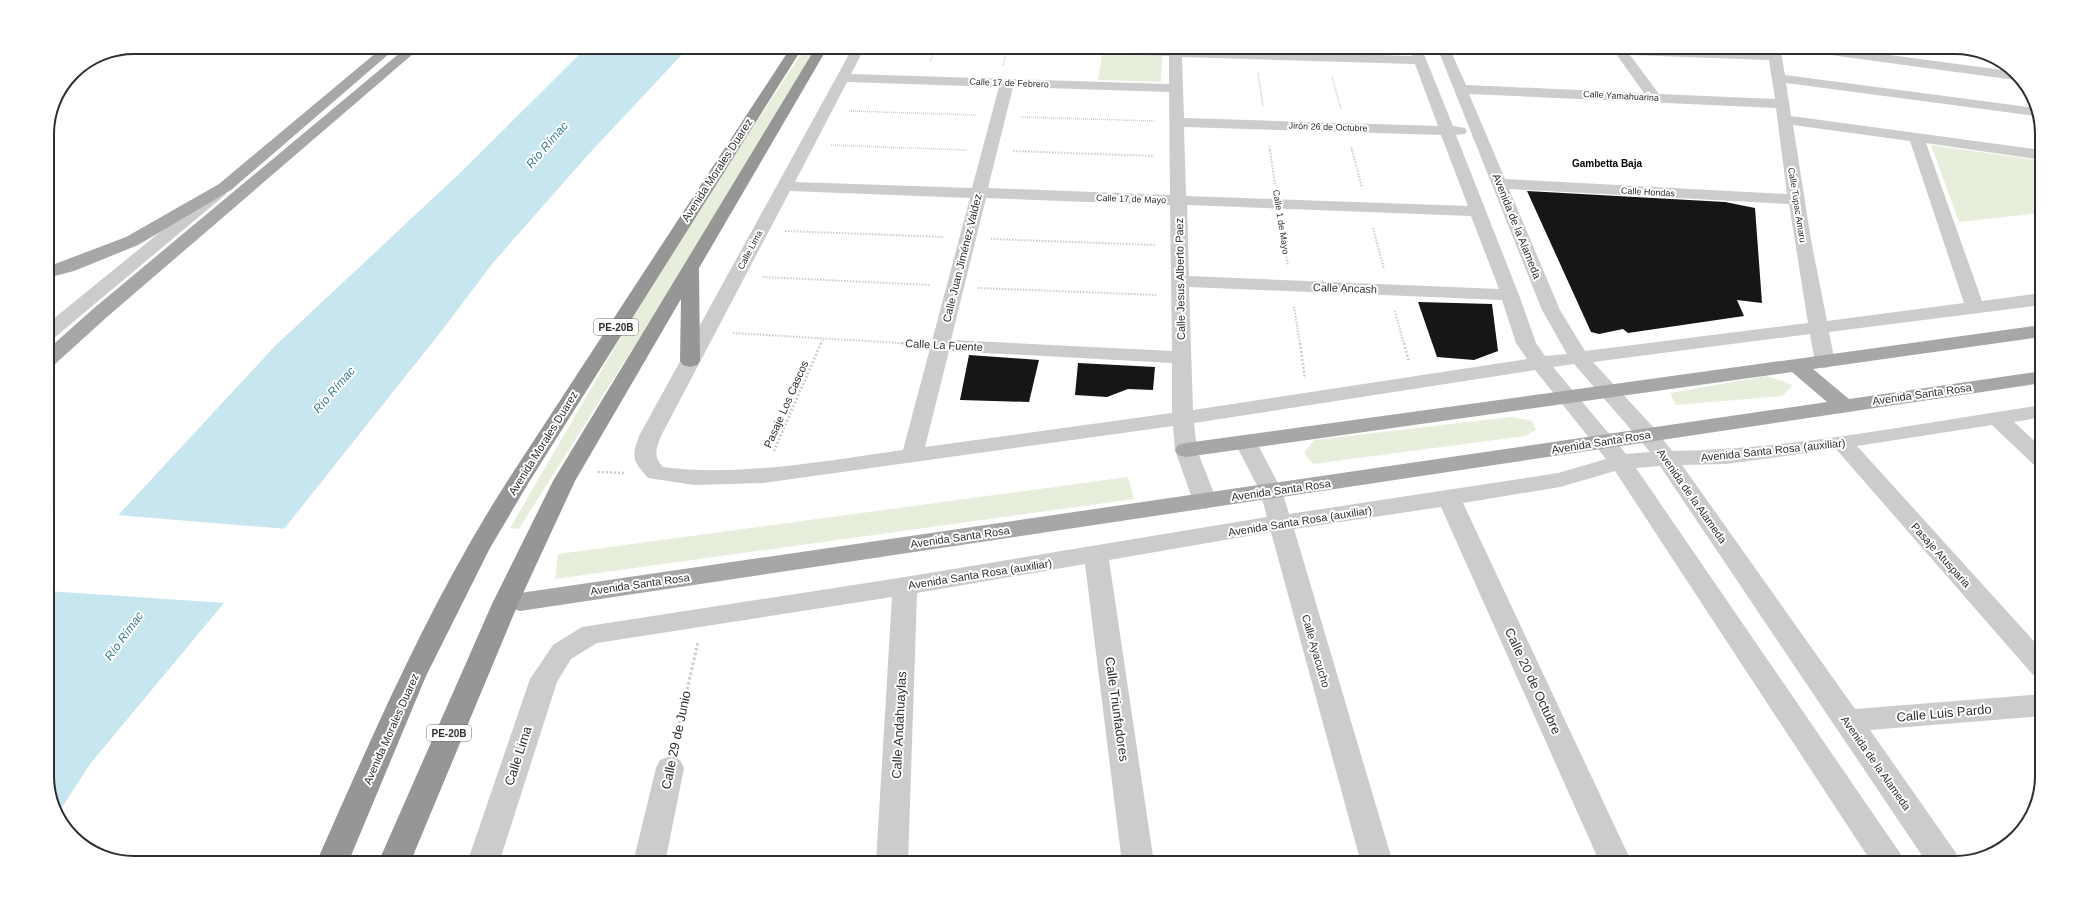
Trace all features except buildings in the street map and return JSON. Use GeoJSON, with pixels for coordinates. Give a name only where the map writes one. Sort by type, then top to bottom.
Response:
{"type":"FeatureCollection","features":[{"type":"Feature","properties":{"kind":"highway","name":"Avenida Morales Duarez"},"geometry":{"type":"LineString","coordinates":[[335,856],[413,676],[478,548],[539,449],[793,54]]}},
{"type":"Feature","properties":{"kind":"highway","name":"PE-20B"},"geometry":{"type":"LineString","coordinates":[[397,856],[505,604],[570,472],[818,54]]}},
{"type":"Feature","properties":{"kind":"highway"},"geometry":{"type":"LineString","coordinates":[[690,361],[691,267]]}},
{"type":"Feature","properties":{"kind":"main road"},"geometry":{"type":"LineString","coordinates":[[54,271],[76,264],[132,241],[225,186],[383,54]]}},
{"type":"Feature","properties":{"kind":"main road"},"geometry":{"type":"LineString","coordinates":[[54,355],[106,308],[407,54]]}},
{"type":"Feature","properties":{"kind":"main road"},"geometry":{"type":"LineString","coordinates":[[1186,450],[1825,362],[2035,331]]}},
{"type":"Feature","properties":{"kind":"main road"},"geometry":{"type":"LineString","coordinates":[[1796,365],[1843,405]]}},
{"type":"Feature","properties":{"kind":"main road","name":"Avenida Santa Rosa"},"geometry":{"type":"LineString","coordinates":[[520,602],[1270,492],[1843,405],[2035,378]]}},
{"type":"Feature","properties":{"kind":"street","name":"Calle Lima"},"geometry":{"type":"LineString","coordinates":[[656,473],[648,464],[644,453],[650,436],[855,54]]}},
{"type":"Feature","properties":{"kind":"street"},"geometry":{"type":"LineString","coordinates":[[1081,85],[1085,54]]}},
{"type":"Feature","properties":{"kind":"street","name":"Calle Jesus Alberto Paez"},"geometry":{"type":"LineString","coordinates":[[1175,54],[1183,418],[1186,450],[1205,501]]}},
{"type":"Feature","properties":{"kind":"street"},"geometry":{"type":"LineString","coordinates":[[1418,54],[1510,294],[1526,343],[1539,363],[1620,462],[1883,856]]}},
{"type":"Feature","properties":{"kind":"street","name":"Avenida de la Alameda"},"geometry":{"type":"LineString","coordinates":[[1446,54],[1480,132],[1551,310],[1579,358],[1648,435],[1666,458],[1940,856]]}},
{"type":"Feature","properties":{"kind":"street"},"geometry":{"type":"LineString","coordinates":[[1622,54],[1655,98]]}},
{"type":"Feature","properties":{"kind":"street","name":"Calle Tupac Amaru"},"geometry":{"type":"LineString","coordinates":[[1774,54],[1796,199],[1825,362]]}},
{"type":"Feature","properties":{"kind":"street"},"geometry":{"type":"LineString","coordinates":[[1848,54],[2012,78]]}},
{"type":"Feature","properties":{"kind":"street","name":"Calle 17 de Febrero"},"geometry":{"type":"LineString","coordinates":[[842,78],[1176,88]]}},
{"type":"Feature","properties":{"kind":"street"},"geometry":{"type":"LineString","coordinates":[[1778,78],[2032,111]]}},
{"type":"Feature","properties":{"kind":"street","name":"Calle Juan Jiménez Valdez"},"geometry":{"type":"LineString","coordinates":[[912,456],[1007,83]]}},
{"type":"Feature","properties":{"kind":"street","name":"Calle Yamahuarina"},"geometry":{"type":"LineString","coordinates":[[1461,89],[1655,98],[1783,111],[1916,137],[2035,154]]}},
{"type":"Feature","properties":{"kind":"street","name":"Jirón 26 de Octubre"},"geometry":{"type":"LineString","coordinates":[[1177,122],[1480,132]]}},
{"type":"Feature","properties":{"kind":"street"},"geometry":{"type":"LineString","coordinates":[[1916,137],[1974,308]]}},
{"type":"Feature","properties":{"kind":"street","name":"Calle Hondas"},"geometry":{"type":"LineString","coordinates":[[1500,184],[1796,199]]}},
{"type":"Feature","properties":{"kind":"street"},"geometry":{"type":"LineString","coordinates":[[54,328],[225,186]]}},
{"type":"Feature","properties":{"kind":"street","name":"Calle 17 de Mayo"},"geometry":{"type":"LineString","coordinates":[[785,186],[1478,211]]}},
{"type":"Feature","properties":{"kind":"street","name":"Calle Ancash"},"geometry":{"type":"LineString","coordinates":[[1180,281],[1510,294]]}},
{"type":"Feature","properties":{"kind":"street"},"geometry":{"type":"LineString","coordinates":[[656,473],[694,478],[763,476],[1183,418],[1539,363],[2035,300]]}},
{"type":"Feature","properties":{"kind":"street","name":"Calle La Fuente"},"geometry":{"type":"LineString","coordinates":[[940,345],[1182,358]]}},
{"type":"Feature","properties":{"kind":"street","name":"Avenida Santa Rosa (auxiliar)"},"geometry":{"type":"LineString","coordinates":[[562,652],[591,634],[905,586],[1279,523],[1560,480],[1620,462],[1666,458],[1726,457],[1841,442],[2035,412]]}},
{"type":"Feature","properties":{"kind":"street"},"geometry":{"type":"LineString","coordinates":[[1997,418],[2035,453]]}},
{"type":"Feature","properties":{"kind":"street","name":"Calle Ayacucho"},"geometry":{"type":"LineString","coordinates":[[1246,442],[1270,492],[1375,856]]}},
{"type":"Feature","properties":{"kind":"street","name":"Pasaje Atusparia"},"geometry":{"type":"LineString","coordinates":[[1841,442],[2035,660]]}},
{"type":"Feature","properties":{"kind":"street","name":"Calle 20 de Octubre"},"geometry":{"type":"LineString","coordinates":[[1449,498],[1613,856]]}},
{"type":"Feature","properties":{"kind":"street","name":"Calle Triunfadores"},"geometry":{"type":"LineString","coordinates":[[1096,555],[1137,856]]}},
{"type":"Feature","properties":{"kind":"street","name":"Calle Andahuaylas"},"geometry":{"type":"LineString","coordinates":[[892,856],[905,586]]}},
{"type":"Feature","properties":{"kind":"street","name":"Calle Lima"},"geometry":{"type":"LineString","coordinates":[[485,856],[544,679],[562,652]]}},
{"type":"Feature","properties":{"kind":"street","name":"Calle Luis Pardo"},"geometry":{"type":"LineString","coordinates":[[1847,721],[2035,706]]}},
{"type":"Feature","properties":{"kind":"street","name":"Calle 29 de Junio"},"geometry":{"type":"LineString","coordinates":[[651,856],[670,768]]}},
{"type":"Feature","properties":{"kind":"path","name":"Calle 1 de Mayo"},"geometry":{"type":"LineString","coordinates":[[1254,54],[1308,398]]}},
{"type":"Feature","properties":{"kind":"path","name":"Calle La Fuente"},"geometry":{"type":"LineString","coordinates":[[706,332],[940,345]]}},
{"type":"Feature","properties":{"kind":"path","name":"Pasaje Los Cascos"},"geometry":{"type":"LineString","coordinates":[[763,476],[824,338]]}},
{"type":"Feature","properties":{"kind":"path"},"geometry":{"type":"LineString","coordinates":[[570,472],[656,473]]}},
{"type":"Feature","properties":{"kind":"path","name":"Calle 29 de Junio"},"geometry":{"type":"LineString","coordinates":[[670,768],[703,617]]}},
{"type":"Feature","properties":{"kind":"green space"},"geometry":{"type":"Polygon","coordinates":[[[801,54],[815,54],[753,157],[519,529],[510,528],[625,330],[745,139],[801,54]]]}},
{"type":"Feature","properties":{"kind":"green space"},"geometry":{"type":"Polygon","coordinates":[[[1102,54],[1162,56],[1161,82],[1098,80],[1102,54]]]}},
{"type":"Feature","properties":{"kind":"green space"},"geometry":{"type":"Polygon","coordinates":[[[1931,145],[2035,160],[2035,214],[1959,222],[1931,145]]]}},
{"type":"Feature","properties":{"kind":"green space"},"geometry":{"type":"Polygon","coordinates":[[[1767,376],[1793,385],[1782,396],[1676,405],[1670,393],[1767,376]]]}},
{"type":"Feature","properties":{"kind":"green space"},"geometry":{"type":"Polygon","coordinates":[[[1511,417],[1532,421],[1536,430],[1525,436],[1313,464],[1304,453],[1314,440],[1511,417]]]}},
{"type":"Feature","properties":{"kind":"green space"},"geometry":{"type":"Polygon","coordinates":[[[1128,477],[1134,499],[555,579],[558,554],[1128,477]]]}},
{"type":"Feature","properties":{"kind":"water","name":"Río Rímac"},"geometry":{"type":"Polygon","coordinates":[[[580,54],[682,54],[586,157],[492,264],[443,329],[249,573],[90,764],[61,809],[58,802],[54,781],[54,584],[275,346],[461,172],[580,54]]]}},
{"type":"Feature","properties":{"kind":"pier"},"geometry":{"type":"Polygon","coordinates":[[[116,515],[287,529],[226,603],[54,591],[54,581],[116,515]]]}},
{"type":"Feature","properties":{"kind":"district","name":"Gambetta Baja"},"geometry":{"type":"Point","coordinates":[1607,163]}}]}
